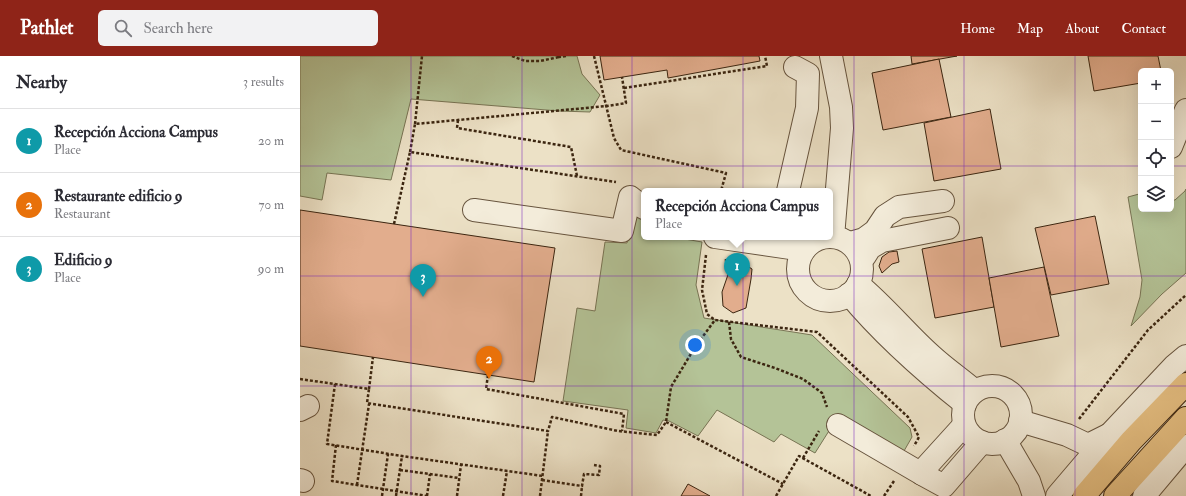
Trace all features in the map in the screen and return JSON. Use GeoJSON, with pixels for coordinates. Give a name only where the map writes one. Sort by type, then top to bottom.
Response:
{"type":"FeatureCollection","features":[{"type":"Feature","properties":{"kind":"main road"},"geometry":{"type":"LineString","coordinates":[[1084,496],[1131,441],[1186,384]]}},
{"type":"Feature","properties":{"kind":"main road"},"geometry":{"type":"LineString","coordinates":[[1115,496],[1186,418]]}},
{"type":"Feature","properties":{"kind":"street"},"geometry":{"type":"LineString","coordinates":[[832,56],[841,107],[841,240]]}},
{"type":"Feature","properties":{"kind":"street"},"geometry":{"type":"LineString","coordinates":[[789,188],[807,108],[808,74],[795,67]]}},
{"type":"Feature","properties":{"kind":"street"},"geometry":{"type":"LineString","coordinates":[[1174,140],[1186,110]]}},
{"type":"Feature","properties":{"kind":"street"},"geometry":{"type":"LineString","coordinates":[[833,239],[864,239],[875,231],[885,216],[899,207],[943,201]]}},
{"type":"Feature","properties":{"kind":"street"},"geometry":{"type":"LineString","coordinates":[[474,210],[622,231],[637,202]]}},
{"type":"Feature","properties":{"kind":"street"},"geometry":{"type":"LineString","coordinates":[[861,262],[870,248],[882,240],[948,228]]}},
{"type":"Feature","properties":{"kind":"street"},"geometry":{"type":"LineString","coordinates":[[817,240],[812,242],[804,250],[800,258],[798,268],[800,278],[804,287],[811,295],[821,299],[830,300],[840,299],[854,289],[861,276],[862,266],[856,250],[841,240]]}},
{"type":"Feature","properties":{"kind":"street"},"geometry":{"type":"LineString","coordinates":[[710,245],[777,241],[804,250]]}},
{"type":"Feature","properties":{"kind":"street"},"geometry":{"type":"LineString","coordinates":[[854,289],[875,298],[932,356],[961,379],[968,407],[971,435],[982,442],[990,443],[998,443],[1012,435],[1020,421],[1020,411],[1017,401],[1003,388],[993,386],[984,387],[968,407],[922,474]]}},
{"type":"Feature","properties":{"kind":"street"},"geometry":{"type":"LineString","coordinates":[[1057,496],[1109,435],[1174,366],[1186,356]]}},
{"type":"Feature","properties":{"kind":"street"},"geometry":{"type":"LineString","coordinates":[[1020,421],[1067,435],[1088,445],[1109,435]]}},
{"type":"Feature","properties":{"kind":"street"},"geometry":{"type":"LineString","coordinates":[[829,427],[944,486],[982,442]]}},
{"type":"Feature","properties":{"kind":"street"},"geometry":{"type":"LineString","coordinates":[[1005,440],[1029,481],[1034,496]]}},
{"type":"Feature","properties":{"kind":"street"},"geometry":{"type":"LineString","coordinates":[[1144,496],[1186,446]]}},
{"type":"Feature","properties":{"kind":"path"},"geometry":{"type":"LineString","coordinates":[[394,224],[415,124],[422,56]]}},
{"type":"Feature","properties":{"kind":"path"},"geometry":{"type":"LineString","coordinates":[[512,56],[525,61],[540,61],[567,56]]}},
{"type":"Feature","properties":{"kind":"path"},"geometry":{"type":"LineString","coordinates":[[594,56],[614,138],[621,150],[726,173],[722,188]]}},
{"type":"Feature","properties":{"kind":"path"},"geometry":{"type":"LineString","coordinates":[[624,88],[767,66],[765,56]]}},
{"type":"Feature","properties":{"kind":"path"},"geometry":{"type":"LineString","coordinates":[[415,124],[626,103],[622,77]]}},
{"type":"Feature","properties":{"kind":"path"},"geometry":{"type":"LineString","coordinates":[[458,120],[457,128],[571,147],[577,176]]}},
{"type":"Feature","properties":{"kind":"path"},"geometry":{"type":"LineString","coordinates":[[410,152],[621,183],[637,202]]}},
{"type":"Feature","properties":{"kind":"path"},"geometry":{"type":"LineString","coordinates":[[710,245],[702,290],[707,314],[715,320],[817,332],[908,417],[918,437]]}},
{"type":"Feature","properties":{"kind":"path"},"geometry":{"type":"LineString","coordinates":[[1067,435],[1148,330],[1186,296]]}},
{"type":"Feature","properties":{"kind":"path"},"geometry":{"type":"LineString","coordinates":[[540,496],[548,431],[552,417],[622,431],[657,435],[666,422],[671,387],[695,347],[715,320]]}},
{"type":"Feature","properties":{"kind":"path"},"geometry":{"type":"LineString","coordinates":[[729,322],[730,339],[741,357],[803,379],[822,393],[827,407]]}},
{"type":"Feature","properties":{"kind":"path"},"geometry":{"type":"LineString","coordinates":[[357,485],[369,404],[367,403],[373,357]]}},
{"type":"Feature","properties":{"kind":"path"},"geometry":{"type":"LineString","coordinates":[[488,375],[486,389],[624,414],[622,431]]}},
{"type":"Feature","properties":{"kind":"path"},"geometry":{"type":"LineString","coordinates":[[300,379],[369,389]]}},
{"type":"Feature","properties":{"kind":"path"},"geometry":{"type":"LineString","coordinates":[[335,384],[327,444],[542,476]]}},
{"type":"Feature","properties":{"kind":"path"},"geometry":{"type":"LineString","coordinates":[[369,404],[548,431]]}},
{"type":"Feature","properties":{"kind":"path"},"geometry":{"type":"LineString","coordinates":[[666,422],[783,484]]}},
{"type":"Feature","properties":{"kind":"path"},"geometry":{"type":"LineString","coordinates":[[803,458],[829,427]]}},
{"type":"Feature","properties":{"kind":"path"},"geometry":{"type":"LineString","coordinates":[[336,445],[332,481],[397,491],[411,495],[427,496],[430,474]]}},
{"type":"Feature","properties":{"kind":"path"},"geometry":{"type":"LineString","coordinates":[[382,496],[388,454]]}},
{"type":"Feature","properties":{"kind":"path"},"geometry":{"type":"LineString","coordinates":[[396,496],[402,456]]}},
{"type":"Feature","properties":{"kind":"path"},"geometry":{"type":"LineString","coordinates":[[776,496],[799,456],[871,496]]}},
{"type":"Feature","properties":{"kind":"path"},"geometry":{"type":"LineString","coordinates":[[457,496],[461,464]]}},
{"type":"Feature","properties":{"kind":"path"},"geometry":{"type":"LineString","coordinates":[[581,496],[584,474],[598,476],[600,466],[594,465]]}},
{"type":"Feature","properties":{"kind":"path"},"geometry":{"type":"LineString","coordinates":[[400,470],[460,478]]}},
{"type":"Feature","properties":{"kind":"path"},"geometry":{"type":"LineString","coordinates":[[503,496],[507,471]]}},
{"type":"Feature","properties":{"kind":"path"},"geometry":{"type":"LineString","coordinates":[[542,480],[582,486]]}},
{"type":"Feature","properties":{"kind":"green space"},"geometry":{"type":"Polygon","coordinates":[[[300,56],[577,56],[582,74],[600,95],[590,112],[559,111],[411,99],[391,180],[327,173],[322,200],[300,196],[300,56]]]}},
{"type":"Feature","properties":{"kind":"green space"},"geometry":{"type":"Polygon","coordinates":[[[1186,189],[1186,273],[1162,294],[1131,326],[1140,297],[1142,280],[1128,197],[1138,194],[1138,212],[1174,212],[1174,200],[1186,189]]]}},
{"type":"Feature","properties":{"kind":"green space"},"geometry":{"type":"Polygon","coordinates":[[[634,214],[641,215],[641,240],[690,240],[702,242],[696,285],[704,318],[812,335],[910,428],[912,437],[904,451],[839,415],[815,453],[781,434],[774,442],[717,410],[698,436],[669,421],[663,420],[656,433],[626,428],[628,410],[563,401],[577,308],[595,311],[605,242],[627,243],[634,214]]]}},
{"type":"Feature","properties":{"kind":"building"},"geometry":{"type":"Polygon","coordinates":[[[600,56],[759,56],[760,61],[668,78],[667,70],[604,80],[600,56]]]}},
{"type":"Feature","properties":{"kind":"building"},"geometry":{"type":"Polygon","coordinates":[[[911,56],[957,56],[912,64],[911,56]]]}},
{"type":"Feature","properties":{"kind":"building"},"geometry":{"type":"Polygon","coordinates":[[[1088,56],[1158,56],[1160,68],[1138,68],[1138,84],[1094,91],[1088,56]]]}},
{"type":"Feature","properties":{"kind":"building"},"geometry":{"type":"Polygon","coordinates":[[[939,59],[951,117],[883,130],[872,73],[939,59]]]}},
{"type":"Feature","properties":{"kind":"building"},"geometry":{"type":"Polygon","coordinates":[[[990,109],[1001,169],[934,181],[924,123],[990,109]]]}},
{"type":"Feature","properties":{"kind":"building"},"geometry":{"type":"Polygon","coordinates":[[[300,210],[555,248],[534,382],[300,346],[300,210]]]}},
{"type":"Feature","properties":{"kind":"building"},"geometry":{"type":"Polygon","coordinates":[[[1095,216],[1109,284],[1051,295],[1035,228],[1095,216]]]}},
{"type":"Feature","properties":{"kind":"building"},"geometry":{"type":"Polygon","coordinates":[[[982,237],[994,307],[935,318],[922,249],[982,237]]]}},
{"type":"Feature","properties":{"kind":"building"},"geometry":{"type":"Polygon","coordinates":[[[897,251],[899,262],[892,264],[882,273],[879,266],[882,257],[889,252],[897,251]]]}},
{"type":"Feature","properties":{"kind":"building"},"geometry":{"type":"Polygon","coordinates":[[[741,262],[752,269],[751,279],[746,308],[733,313],[723,306],[722,292],[731,266],[741,262]]]}},
{"type":"Feature","properties":{"kind":"building"},"geometry":{"type":"Polygon","coordinates":[[[1044,267],[1059,336],[1001,347],[989,278],[1044,267]]]}},
{"type":"Feature","properties":{"kind":"building"},"geometry":{"type":"Polygon","coordinates":[[[688,484],[710,496],[681,496],[688,484]]]}},
{"type":"Feature","properties":{"kind":"place","name":"Recepción Acciona Campus"},"geometry":{"type":"Point","coordinates":[737,286]}},
{"type":"Feature","properties":{"kind":"place","name":"Edificio 9"},"geometry":{"type":"Point","coordinates":[423,297]}},
{"type":"Feature","properties":{"kind":"place","name":"Restaurante edificio 9"},"geometry":{"type":"Point","coordinates":[489,379]}}]}
